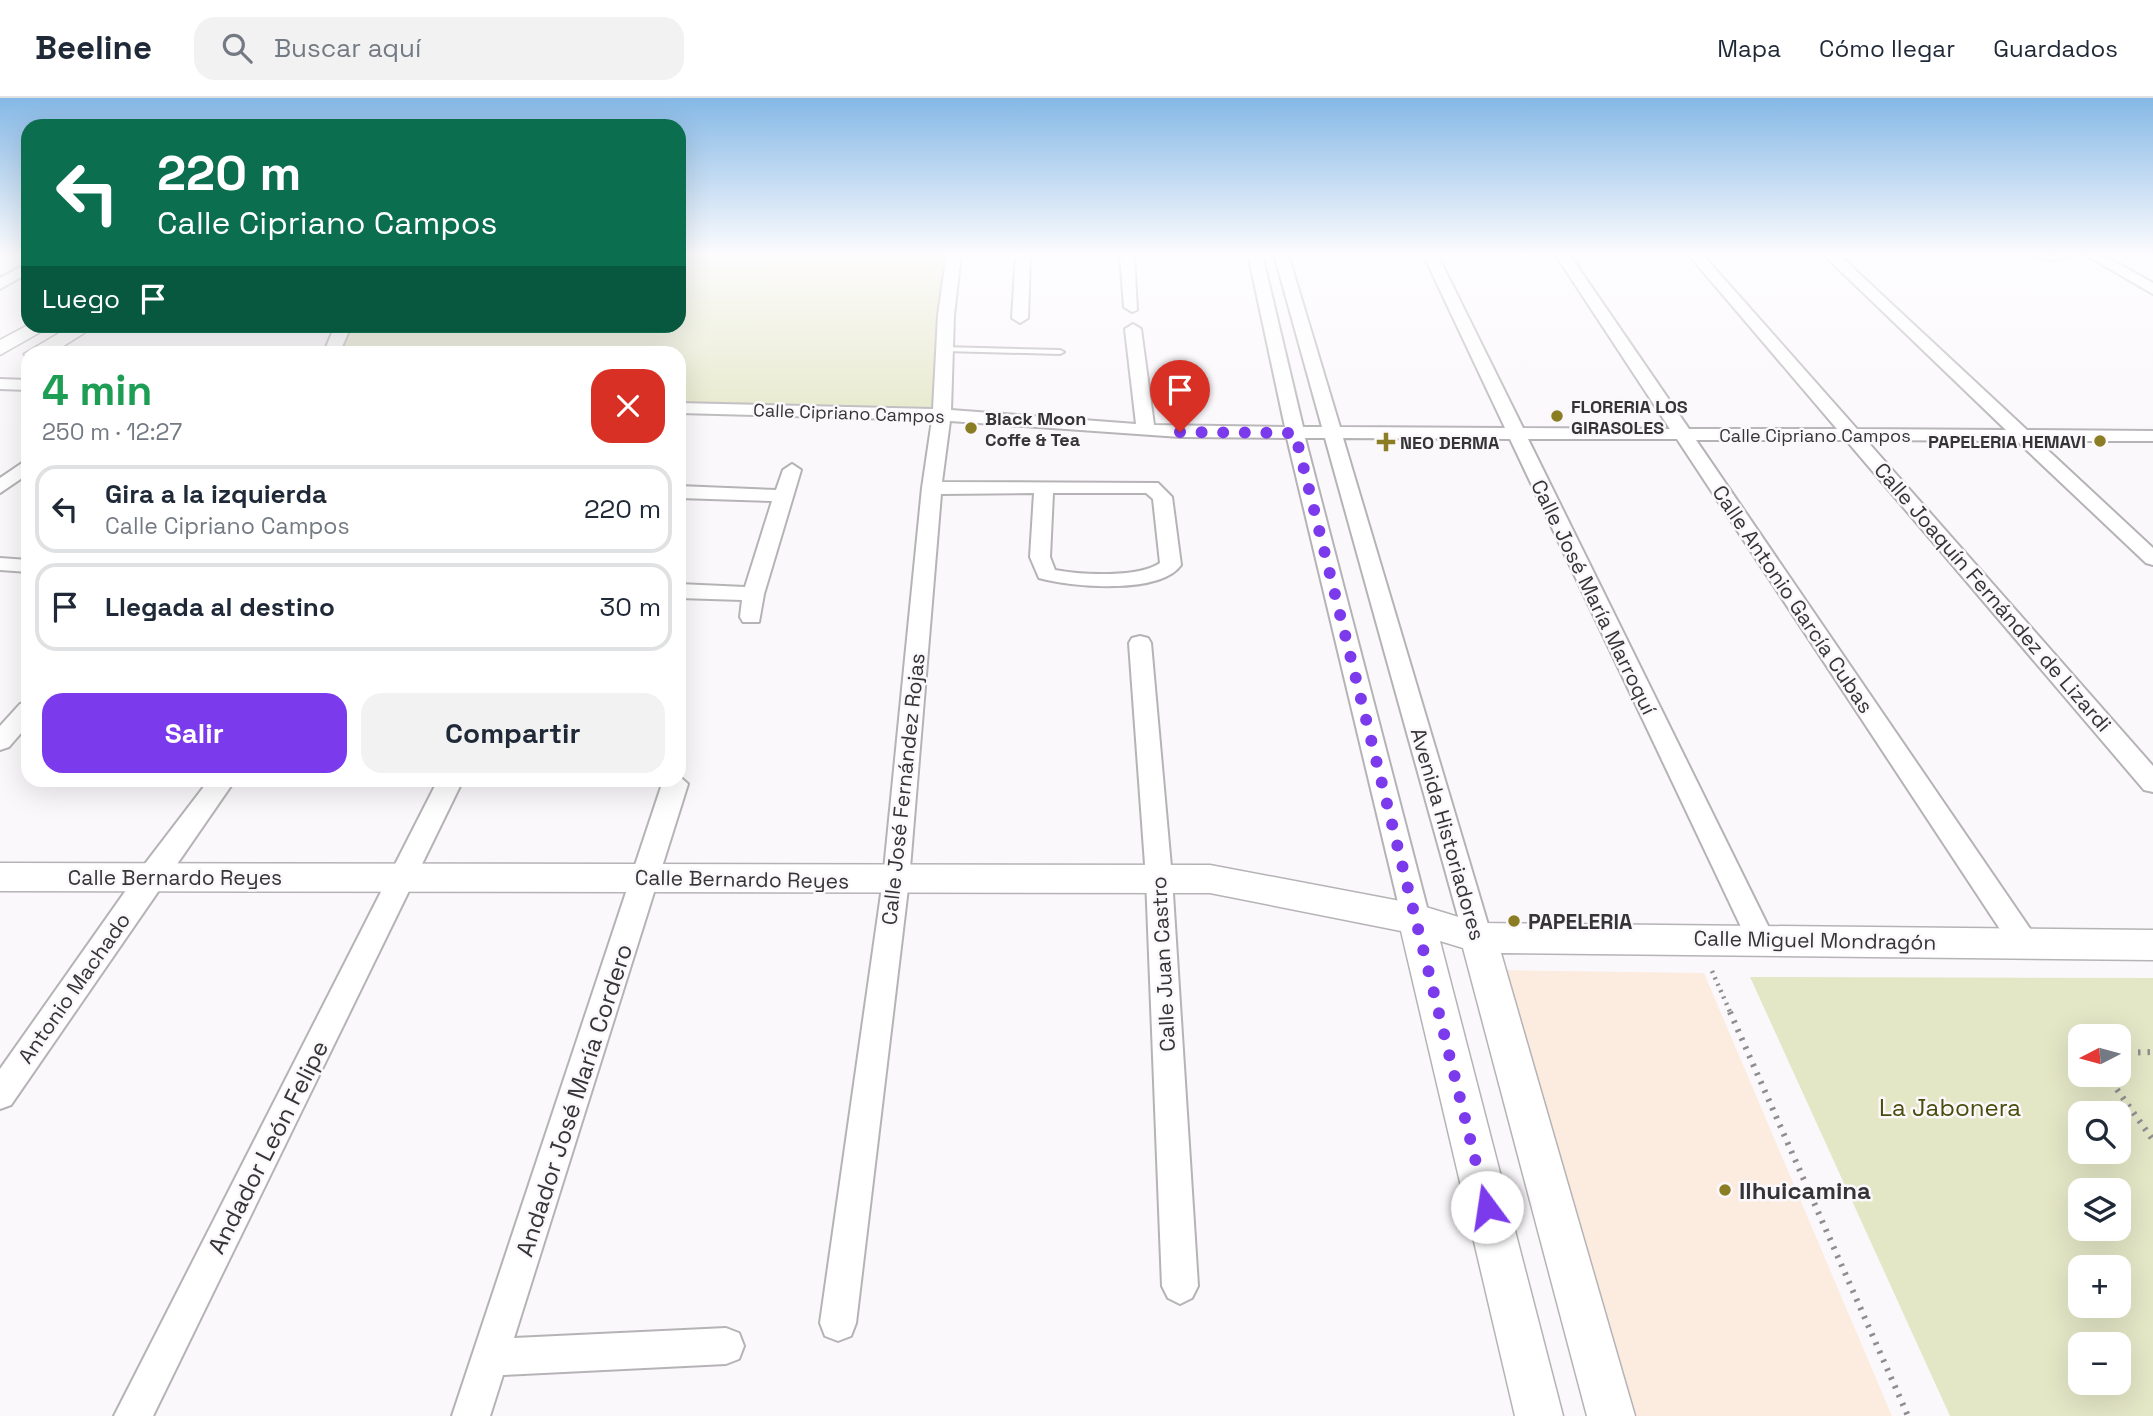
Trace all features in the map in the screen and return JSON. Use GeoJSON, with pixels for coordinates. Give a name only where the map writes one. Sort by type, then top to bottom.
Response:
{"type":"FeatureCollection","features":[{"type":"Feature","properties":{"kind":"street","name":"Calle José Fernández Rojas"},"geometry":{"type":"LineString","coordinates":[[838,1323],[896,880],[932,488],[942,415],[948,316]]}},
{"type":"Feature","properties":{"kind":"street"},"geometry":{"type":"LineString","coordinates":[[1269,316],[1295,433],[1539,1416]]}},
{"type":"Feature","properties":{"kind":"street","name":"Avenida Historiadores"},"geometry":{"type":"LineString","coordinates":[[1298,316],[1478,938],[1611,1416]]}},
{"type":"Feature","properties":{"kind":"street","name":"Calle José María Marroquí"},"geometry":{"type":"LineString","coordinates":[[1459,316],[1761,940]]}},
{"type":"Feature","properties":{"kind":"street","name":"Calle Antonio García Cubas"},"geometry":{"type":"LineString","coordinates":[[1603,316],[2025,944]]}},
{"type":"Feature","properties":{"kind":"street","name":"Calle Joaquín Fernández de Lizardi"},"geometry":{"type":"LineString","coordinates":[[1748,316],[2153,783]]}},
{"type":"Feature","properties":{"kind":"street"},"geometry":{"type":"LineString","coordinates":[[1896,316],[2153,559]]}},
{"type":"Feature","properties":{"kind":"street"},"geometry":{"type":"LineString","coordinates":[[1133,330],[1146,430]]}},
{"type":"Feature","properties":{"kind":"street"},"geometry":{"type":"LineString","coordinates":[[0,349],[29,333]]}},
{"type":"Feature","properties":{"kind":"street"},"geometry":{"type":"LineString","coordinates":[[49,346],[72,333]]}},
{"type":"Feature","properties":{"kind":"street"},"geometry":{"type":"LineString","coordinates":[[0,373],[21,362]]}},
{"type":"Feature","properties":{"kind":"street"},"geometry":{"type":"LineString","coordinates":[[0,384],[21,385]]}},
{"type":"Feature","properties":{"kind":"street","name":"Calle Cipriano Campos"},"geometry":{"type":"LineString","coordinates":[[686,408],[942,415],[1146,430],[1332,434],[2153,436]]}},
{"type":"Feature","properties":{"kind":"street"},"geometry":{"type":"LineString","coordinates":[[751,617],[753,594],[792,470]]}},
{"type":"Feature","properties":{"kind":"street"},"geometry":{"type":"LineString","coordinates":[[0,487],[21,472]]}},
{"type":"Feature","properties":{"kind":"street"},"geometry":{"type":"LineString","coordinates":[[932,488],[1156,489],[1162,497],[1171,565],[1151,576],[1062,579],[1045,574],[1040,557],[1044,489]]}},
{"type":"Feature","properties":{"kind":"street"},"geometry":{"type":"LineString","coordinates":[[686,492],[783,496]]}},
{"type":"Feature","properties":{"kind":"street"},"geometry":{"type":"LineString","coordinates":[[0,564],[21,566]]}},
{"type":"Feature","properties":{"kind":"street"},"geometry":{"type":"LineString","coordinates":[[686,591],[753,594]]}},
{"type":"Feature","properties":{"kind":"street","name":"Calle Juan Castro"},"geometry":{"type":"LineString","coordinates":[[1140,643],[1159,878],[1180,1286]]}},
{"type":"Feature","properties":{"kind":"street"},"geometry":{"type":"LineString","coordinates":[[0,741],[21,718]]}},
{"type":"Feature","properties":{"kind":"street","name":"Antonio Machado"},"geometry":{"type":"LineString","coordinates":[[0,1095],[151,877],[218,787]]}},
{"type":"Feature","properties":{"kind":"street","name":"Andador León Felipe"},"geometry":{"type":"LineString","coordinates":[[133,1416],[448,787]]}},
{"type":"Feature","properties":{"kind":"street","name":"Andador José María Cordero"},"geometry":{"type":"LineString","coordinates":[[471,1416],[674,787]]}},
{"type":"Feature","properties":{"kind":"street","name":"Calle Bernardo Reyes"},"geometry":{"type":"LineString","coordinates":[[0,877],[1210,879],[1416,919],[1478,938]]}},
{"type":"Feature","properties":{"kind":"street","name":"Calle Miguel Mondragón"},"geometry":{"type":"LineString","coordinates":[[1478,938],[2153,945]]}},
{"type":"Feature","properties":{"kind":"street"},"geometry":{"type":"LineString","coordinates":[[491,1357],[726,1346]]}},
{"type":"Feature","properties":{"kind":"lane"},"geometry":{"type":"LineString","coordinates":[[945,349],[1060,352]]}},
{"type":"Feature","properties":{"kind":"path"},"geometry":{"type":"LineString","coordinates":[[1698,939],[1908,1416]]}},
{"type":"Feature","properties":{"kind":"path"},"geometry":{"type":"LineString","coordinates":[[2132,1053],[2153,1052]]}},
{"type":"Feature","properties":{"kind":"path"},"geometry":{"type":"LineString","coordinates":[[2115,1087],[2153,1140]]}},
{"type":"Feature","properties":{"kind":"shaded area"},"geometry":{"type":"Polygon","coordinates":[[[1494,970],[1704,973],[1892,1416],[1627,1416],[1494,970]]]}},
{"type":"Feature","properties":{"kind":"green space"},"geometry":{"type":"Polygon","coordinates":[[[686,316],[940,316],[932,410],[686,402],[686,346],[339,346],[344,333],[686,333],[686,316]]]}},
{"type":"Feature","properties":{"kind":"green space","name":"La Jabonera"},"geometry":{"type":"Polygon","coordinates":[[[1750,977],[2153,978],[2153,1416],[1950,1416],[1750,977]]]}},
{"type":"Feature","properties":{"kind":"place","name":"FLORERIA LOS GIRASOLES"},"geometry":{"type":"Point","coordinates":[1557,416]}},
{"type":"Feature","properties":{"kind":"place","name":"Black Moon Coffe & Tea"},"geometry":{"type":"Point","coordinates":[971,428]}},
{"type":"Feature","properties":{"kind":"place","name":"PAPELERIA HEMAVI"},"geometry":{"type":"Point","coordinates":[2100,441]}},
{"type":"Feature","properties":{"kind":"place","name":"NEO DERMA"},"geometry":{"type":"Point","coordinates":[1386,442]}},
{"type":"Feature","properties":{"kind":"place","name":"PAPELERIA"},"geometry":{"type":"Point","coordinates":[1514,921]}},
{"type":"Feature","properties":{"kind":"place","name":"Ilhuicamina"},"geometry":{"type":"Point","coordinates":[1725,1190]}},
{"type":"Feature","properties":{"kind":"route"},"geometry":{"type":"LineString","coordinates":[[1180,432],[1295,433],[1487,1207]]}}]}
